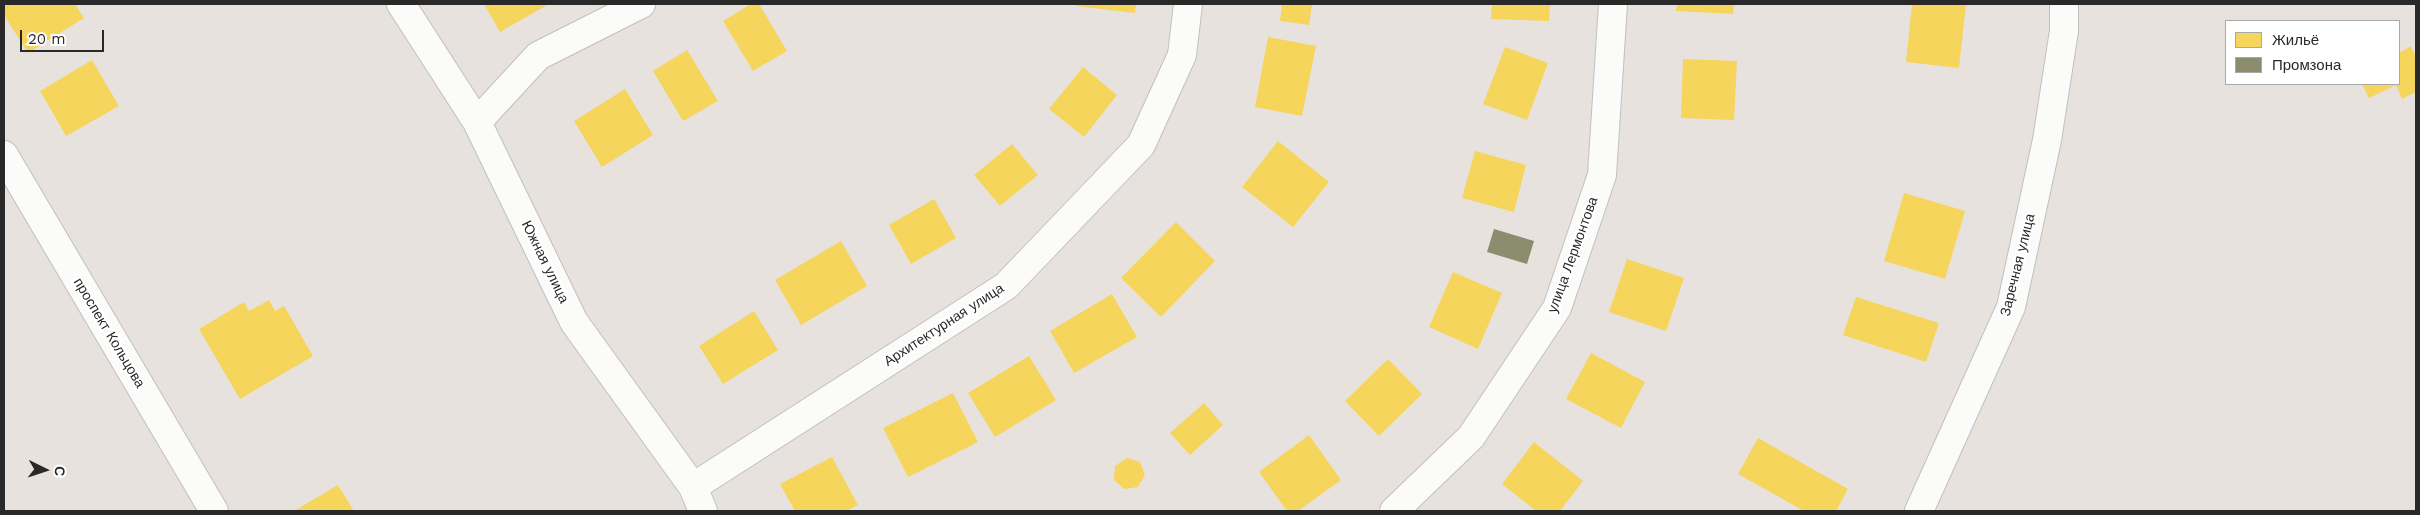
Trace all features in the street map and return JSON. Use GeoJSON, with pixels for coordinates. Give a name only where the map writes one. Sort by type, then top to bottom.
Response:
{"type":"FeatureCollection","features":[{"type":"Feature","properties":{"kind":"street","name":"Южная улица"},"geometry":{"type":"LineString","coordinates":[[400,4],[477,122],[574,322],[698,499]]}},
{"type":"Feature","properties":{"kind":"street"},"geometry":{"type":"LineString","coordinates":[[477,122],[538,56],[641,4]]}},
{"type":"Feature","properties":{"kind":"street","name":"Архитектурная улица"},"geometry":{"type":"LineString","coordinates":[[698,499],[1006,286],[1141,145],[1182,55],[1188,4]]}},
{"type":"Feature","properties":{"kind":"street","name":"улица Лермонтова"},"geometry":{"type":"LineString","coordinates":[[1394,511],[1471,437],[1557,308],[1602,175],[1613,4]]}},
{"type":"Feature","properties":{"kind":"street","name":"Заречная улица"},"geometry":{"type":"LineString","coordinates":[[1918,511],[2010,307],[2047,140],[2064,31],[2064,4]]}},
{"type":"Feature","properties":{"kind":"street","name":"проспект Кольцова"},"geometry":{"type":"LineString","coordinates":[[4,155],[214,511]]}},
{"type":"Feature","properties":{"kind":"building: Жильё"},"geometry":{"type":"Polygon","coordinates":[[[4,4],[75,4],[84,18],[28,53],[4,15],[4,4]]]}},
{"type":"Feature","properties":{"kind":"building: Жильё"},"geometry":{"type":"Polygon","coordinates":[[[484,4],[549,4],[500,32],[484,4]]]}},
{"type":"Feature","properties":{"kind":"building: Жильё"},"geometry":{"type":"Polygon","coordinates":[[[751,4],[759,4],[787,51],[753,71],[723,21],[751,4]]]}},
{"type":"Feature","properties":{"kind":"building: Жильё"},"geometry":{"type":"Polygon","coordinates":[[[1076,4],[1136,4],[1135,13],[1076,6],[1076,4]]]}},
{"type":"Feature","properties":{"kind":"building: Жильё"},"geometry":{"type":"Polygon","coordinates":[[[1282,4],[1312,4],[1309,25],[1280,21],[1282,4]]]}},
{"type":"Feature","properties":{"kind":"building: Жильё"},"geometry":{"type":"Polygon","coordinates":[[[1492,4],[1550,4],[1549,21],[1491,19],[1492,4]]]}},
{"type":"Feature","properties":{"kind":"building: Жильё"},"geometry":{"type":"Polygon","coordinates":[[[1677,4],[1734,4],[1733,14],[1676,11],[1677,4]]]}},
{"type":"Feature","properties":{"kind":"building: Жильё"},"geometry":{"type":"Polygon","coordinates":[[[1912,4],[1966,4],[1959,68],[1906,62],[1912,4]]]}},
{"type":"Feature","properties":{"kind":"building: Жильё"},"geometry":{"type":"Polygon","coordinates":[[[1268,37],[1316,46],[1302,116],[1255,107],[1268,37]]]}},
{"type":"Feature","properties":{"kind":"building: Жильё"},"geometry":{"type":"Polygon","coordinates":[[[2411,46],[2416,57],[2416,92],[2402,99],[2396,85],[2400,85],[2400,52],[2411,46]]]}},
{"type":"Feature","properties":{"kind":"building: Жильё"},"geometry":{"type":"Polygon","coordinates":[[[1505,47],[1548,63],[1527,120],[1483,104],[1505,47]]]}},
{"type":"Feature","properties":{"kind":"building: Жильё"},"geometry":{"type":"Polygon","coordinates":[[[687,50],[718,101],[683,121],[653,71],[687,50]]]}},
{"type":"Feature","properties":{"kind":"building: Жильё"},"geometry":{"type":"Polygon","coordinates":[[[1683,59],[1737,61],[1734,120],[1681,118],[1683,59]]]}},
{"type":"Feature","properties":{"kind":"building: Жильё"},"geometry":{"type":"Polygon","coordinates":[[[92,60],[119,106],[66,136],[40,91],[92,60]]]}},
{"type":"Feature","properties":{"kind":"building: Жильё"},"geometry":{"type":"Polygon","coordinates":[[[1083,67],[1117,95],[1084,137],[1049,109],[1083,67]]]}},
{"type":"Feature","properties":{"kind":"building: Жильё"},"geometry":{"type":"Polygon","coordinates":[[[2362,85],[2396,85],[2369,98],[2362,85]]]}},
{"type":"Feature","properties":{"kind":"building: Жильё"},"geometry":{"type":"Polygon","coordinates":[[[625,89],[653,135],[602,167],[574,121],[625,89]]]}},
{"type":"Feature","properties":{"kind":"building: Жильё"},"geometry":{"type":"Polygon","coordinates":[[[1278,141],[1329,182],[1293,227],[1242,187],[1278,141]]]}},
{"type":"Feature","properties":{"kind":"building: Жильё"},"geometry":{"type":"Polygon","coordinates":[[[1012,144],[1038,175],[1000,206],[974,175],[1012,144]]]}},
{"type":"Feature","properties":{"kind":"building: Жильё"},"geometry":{"type":"Polygon","coordinates":[[[1475,151],[1526,165],[1514,212],[1462,198],[1475,151]]]}},
{"type":"Feature","properties":{"kind":"building: Жильё"},"geometry":{"type":"Polygon","coordinates":[[[1904,193],[1965,211],[1945,279],[1884,261],[1904,193]]]}},
{"type":"Feature","properties":{"kind":"building: Жильё"},"geometry":{"type":"Polygon","coordinates":[[[934,199],[956,238],[911,264],[889,225],[934,199]]]}},
{"type":"Feature","properties":{"kind":"building: Жильё"},"geometry":{"type":"Polygon","coordinates":[[[1176,222],[1215,261],[1161,317],[1121,278],[1176,222]]]}},
{"type":"Feature","properties":{"kind":"building: Жильё"},"geometry":{"type":"Polygon","coordinates":[[[841,241],[867,286],[801,325],[775,280],[841,241]]]}},
{"type":"Feature","properties":{"kind":"building: Жильё"},"geometry":{"type":"Polygon","coordinates":[[[1627,259],[1684,278],[1666,331],[1609,312],[1627,259]]]}},
{"type":"Feature","properties":{"kind":"building: Жильё"},"geometry":{"type":"Polygon","coordinates":[[[1453,272],[1502,293],[1478,349],[1429,327],[1453,272]]]}},
{"type":"Feature","properties":{"kind":"building: Жильё"},"geometry":{"type":"Polygon","coordinates":[[[1112,294],[1137,337],[1074,373],[1050,331],[1112,294]]]}},
{"type":"Feature","properties":{"kind":"building: Жильё"},"geometry":{"type":"Polygon","coordinates":[[[1856,297],[1939,323],[1926,362],[1843,335],[1856,297]]]}},
{"type":"Feature","properties":{"kind":"building: Жильё"},"geometry":{"type":"Polygon","coordinates":[[[269,300],[275,311],[284,306],[313,356],[240,399],[199,329],[244,302],[249,311],[269,300]]]}},
{"type":"Feature","properties":{"kind":"building: Жильё"},"geometry":{"type":"Polygon","coordinates":[[[754,311],[778,350],[723,384],[699,346],[754,311]]]}},
{"type":"Feature","properties":{"kind":"building: Жильё"},"geometry":{"type":"Polygon","coordinates":[[[1591,353],[1645,382],[1621,428],[1566,399],[1591,353]]]}},
{"type":"Feature","properties":{"kind":"building: Жильё"},"geometry":{"type":"Polygon","coordinates":[[[1029,356],[1056,400],[995,437],[968,393],[1029,356]]]}},
{"type":"Feature","properties":{"kind":"building: Жильё"},"geometry":{"type":"Polygon","coordinates":[[[1388,359],[1422,394],[1379,436],[1345,401],[1388,359]]]}},
{"type":"Feature","properties":{"kind":"building: Жильё"},"geometry":{"type":"Polygon","coordinates":[[[953,393],[978,442],[908,477],[883,428],[953,393]]]}},
{"type":"Feature","properties":{"kind":"building: Жильё"},"geometry":{"type":"Polygon","coordinates":[[[1204,403],[1223,425],[1190,455],[1170,433],[1204,403]]]}},
{"type":"Feature","properties":{"kind":"building: Жильё"},"geometry":{"type":"Polygon","coordinates":[[[1309,435],[1341,480],[1298,511],[1287,511],[1259,472],[1309,435]]]}},
{"type":"Feature","properties":{"kind":"building: Жильё"},"geometry":{"type":"Polygon","coordinates":[[[1758,438],[1848,489],[1836,511],[1804,511],[1738,474],[1758,438]]]}},
{"type":"Feature","properties":{"kind":"building: Жильё"},"geometry":{"type":"Polygon","coordinates":[[[1534,442],[1583,481],[1560,511],[1536,511],[1502,484],[1534,442]]]}},
{"type":"Feature","properties":{"kind":"building: Жильё"},"geometry":{"type":"Polygon","coordinates":[[[832,457],[858,505],[846,511],[795,511],[780,484],[832,457]]]}},
{"type":"Feature","properties":{"kind":"building: Жильё"},"geometry":{"type":"Polygon","coordinates":[[[1127,458],[1140,462],[1145,475],[1138,487],[1124,489],[1114,480],[1115,466],[1127,458]]]}},
{"type":"Feature","properties":{"kind":"building: Жильё"},"geometry":{"type":"Polygon","coordinates":[[[338,485],[354,511],[294,511],[338,485]]]}},
{"type":"Feature","properties":{"kind":"building: Промзона"},"geometry":{"type":"Polygon","coordinates":[[[1494,229],[1534,241],[1527,264],[1487,252],[1494,229]]]}}]}
